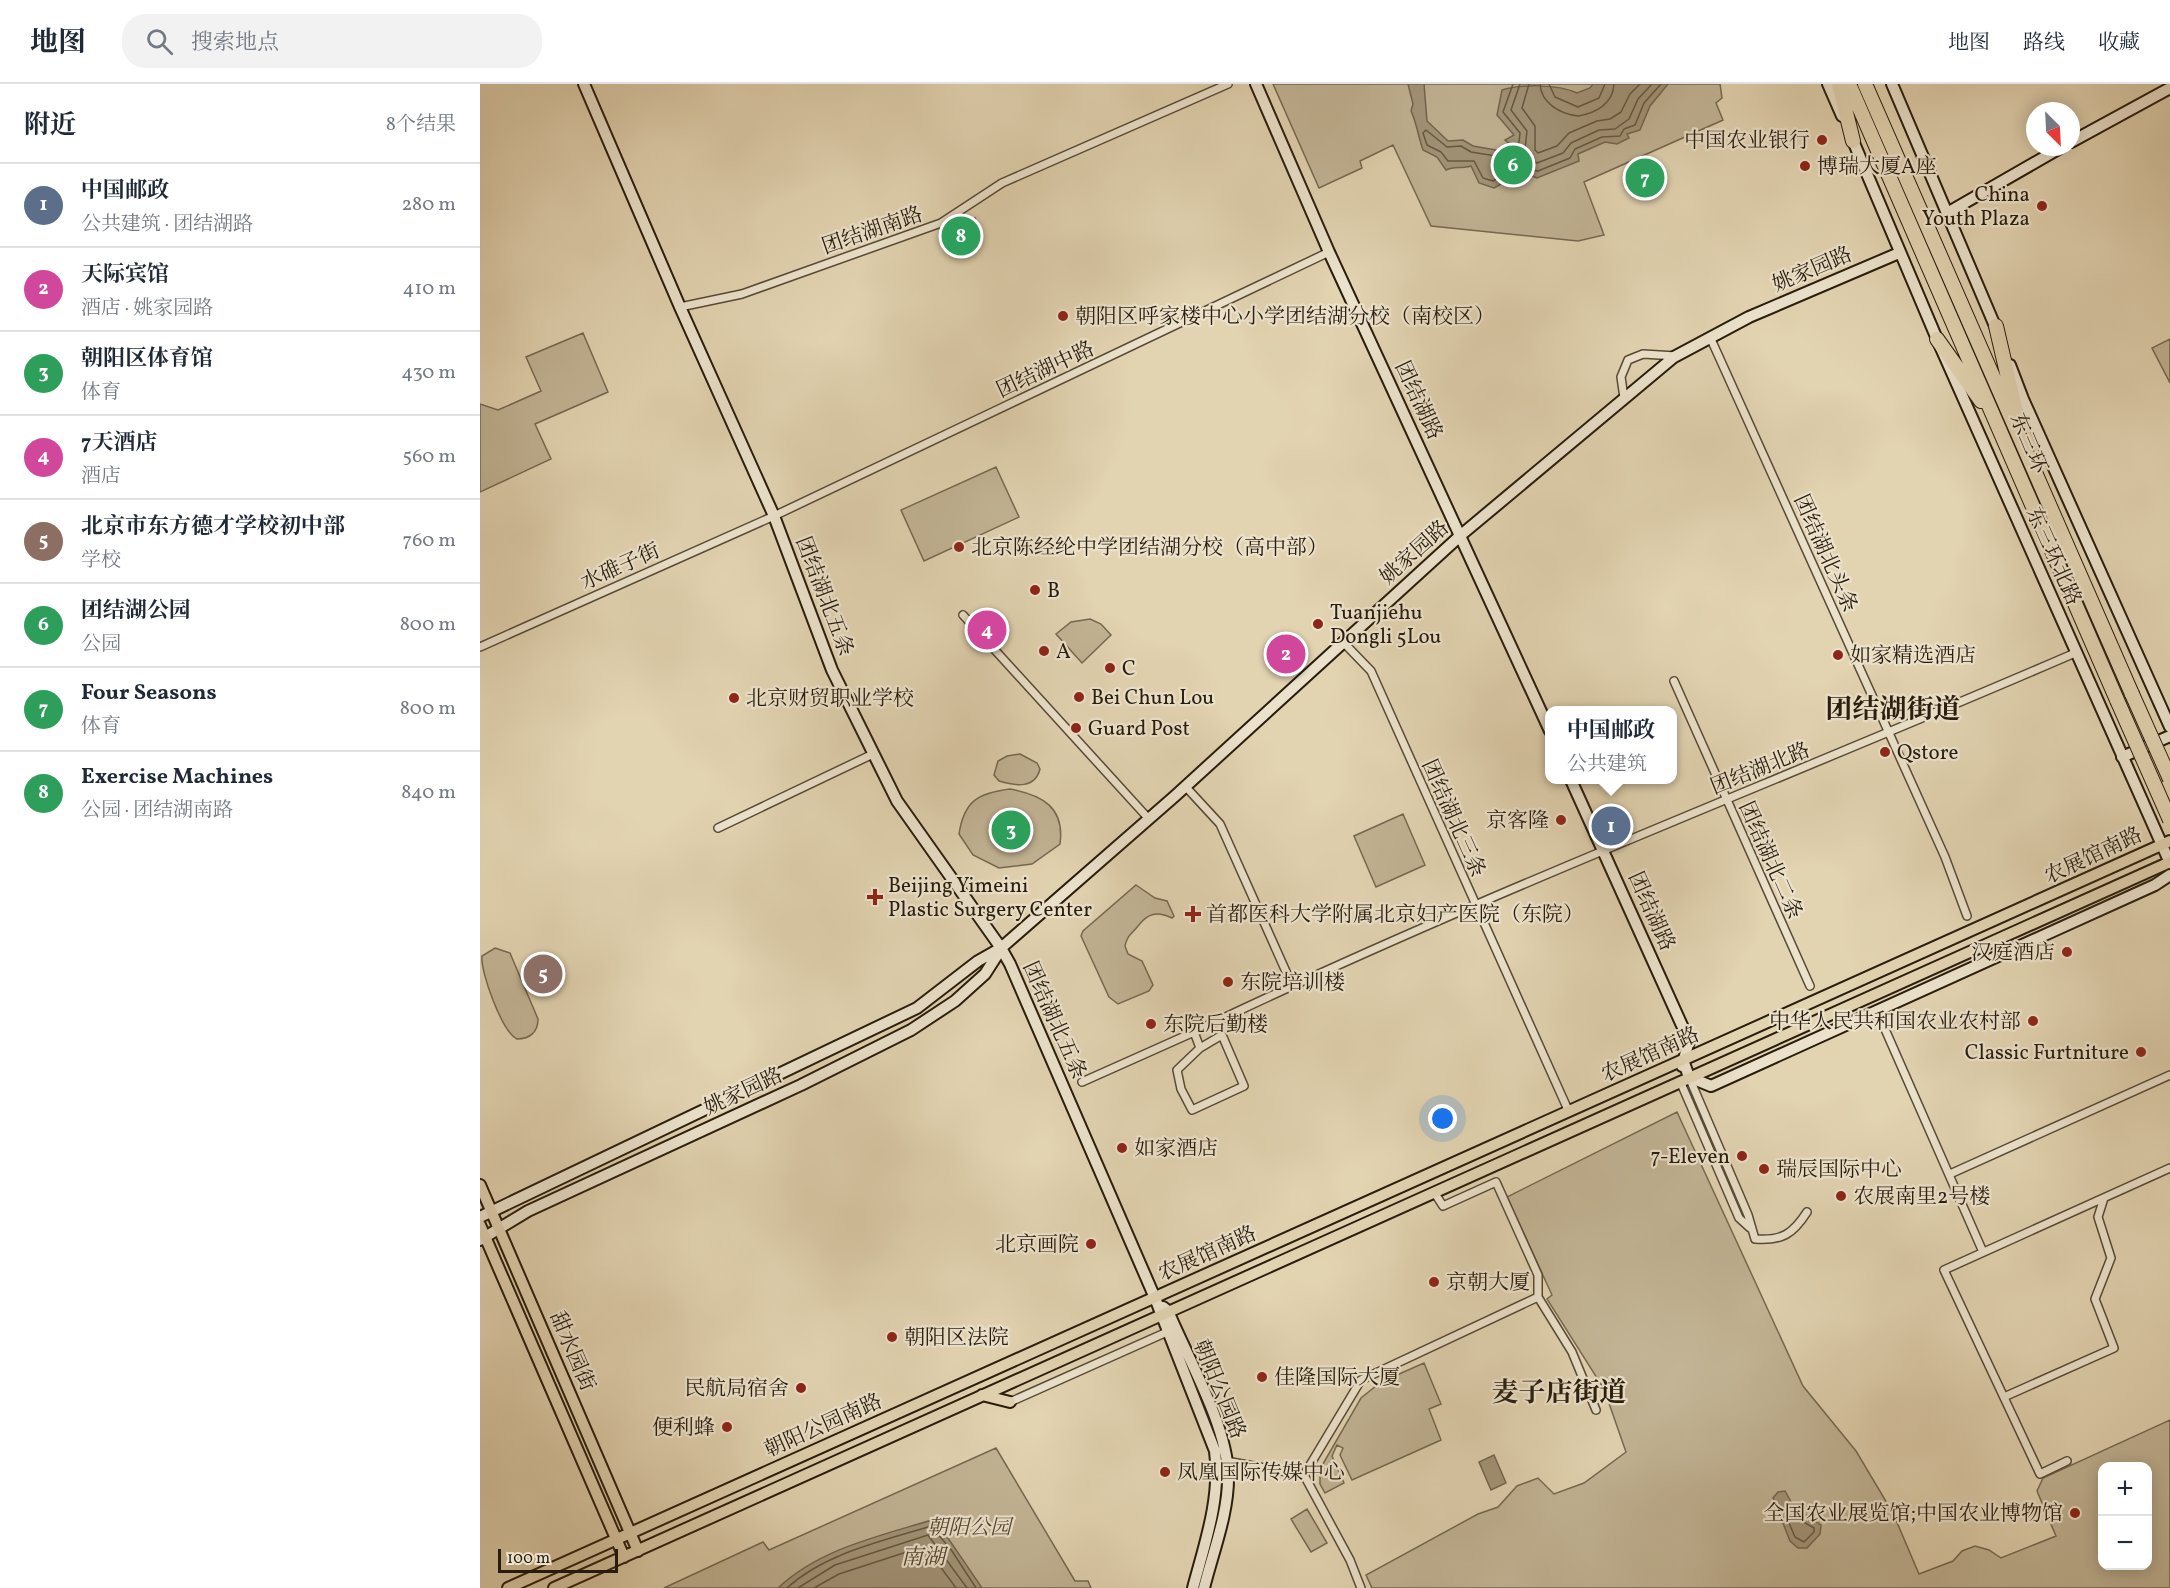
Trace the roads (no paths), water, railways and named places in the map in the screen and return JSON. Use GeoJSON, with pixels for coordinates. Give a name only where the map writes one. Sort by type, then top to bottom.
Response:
{"type":"FeatureCollection","features":[{"type":"Feature","properties":{"kind":"highway"},"geometry":{"type":"LineString","coordinates":[[1839,84],[1853,141]]}},
{"type":"Feature","properties":{"kind":"highway","name":"东三环"},"geometry":{"type":"LineString","coordinates":[[1849,84],[2170,820]]}},
{"type":"Feature","properties":{"kind":"highway","name":"东三环"},"geometry":{"type":"LineString","coordinates":[[1865,84],[2170,778]]}},
{"type":"Feature","properties":{"kind":"highway"},"geometry":{"type":"LineString","coordinates":[[1996,326],[2024,446]]}},
{"type":"Feature","properties":{"kind":"highway"},"geometry":{"type":"LineString","coordinates":[[1937,339],[1998,424]]}},
{"type":"Feature","properties":{"kind":"main road","name":"农展馆南路"},"geometry":{"type":"LineString","coordinates":[[1155,1298],[2166,843]]}},
{"type":"Feature","properties":{"kind":"main road","name":"农展馆南路"},"geometry":{"type":"LineString","coordinates":[[1164,1313],[2170,863]]}},
{"type":"Feature","properties":{"kind":"main road","name":"甜水园街"},"geometry":{"type":"LineString","coordinates":[[480,1185],[638,1551]]}},
{"type":"Feature","properties":{"kind":"main road","name":"甜水园街"},"geometry":{"type":"LineString","coordinates":[[480,1225],[483,1238],[624,1557]]}},
{"type":"Feature","properties":{"kind":"main road","name":"朝阳公园南路"},"geometry":{"type":"LineString","coordinates":[[508,1588],[1155,1298]]}},
{"type":"Feature","properties":{"kind":"main road","name":"朝阳公园南路"},"geometry":{"type":"LineString","coordinates":[[554,1588],[1164,1313]]}},
{"type":"Feature","properties":{"kind":"main road"},"geometry":{"type":"LineString","coordinates":[[982,1395],[1010,1402]]}},
{"type":"Feature","properties":{"kind":"street","name":"团结湖北五条"},"geometry":{"type":"LineString","coordinates":[[584,84],[680,307],[774,516],[832,670],[897,801],[1001,948],[1155,1298],[1164,1313]]}},
{"type":"Feature","properties":{"kind":"street","name":"团结湖南路"},"geometry":{"type":"LineString","coordinates":[[680,307],[742,294],[941,223],[1002,183],[1228,84]]}},
{"type":"Feature","properties":{"kind":"street","name":"团结湖路"},"geometry":{"type":"LineString","coordinates":[[1256,84],[1329,252],[1545,720]]}},
{"type":"Feature","properties":{"kind":"street","name":"东三环北路"},"geometry":{"type":"LineString","coordinates":[[1828,84],[1899,254],[2075,653],[2122,757],[2166,843],[2170,863]]}},
{"type":"Feature","properties":{"kind":"street","name":"东三环北路"},"geometry":{"type":"LineString","coordinates":[[1892,84],[1996,326],[2026,406],[2170,727]]}},
{"type":"Feature","properties":{"kind":"street"},"geometry":{"type":"LineString","coordinates":[[2080,137],[2170,88]]}},
{"type":"Feature","properties":{"kind":"street"},"geometry":{"type":"LineString","coordinates":[[1947,213],[2046,156]]}},
{"type":"Feature","properties":{"kind":"street","name":"团结湖中路"},"geometry":{"type":"LineString","coordinates":[[774,516],[1329,252]]}},
{"type":"Feature","properties":{"kind":"street","name":"姚家园路"},"geometry":{"type":"LineString","coordinates":[[480,1218],[917,1008],[978,961],[1001,948],[1185,786],[1461,536],[1677,356],[1749,317],[1899,254]]}},
{"type":"Feature","properties":{"kind":"street","name":"团结湖北头条"},"geometry":{"type":"LineString","coordinates":[[1710,337],[1888,734],[1946,857],[1967,916]]}},
{"type":"Feature","properties":{"kind":"street"},"geometry":{"type":"LineString","coordinates":[[1624,398],[1621,377],[1628,360],[1651,354],[1677,356]]}},
{"type":"Feature","properties":{"kind":"street","name":"水碓子街"},"geometry":{"type":"LineString","coordinates":[[480,646],[774,516]]}},
{"type":"Feature","properties":{"kind":"street"},"geometry":{"type":"LineString","coordinates":[[963,615],[1148,818]]}},
{"type":"Feature","properties":{"kind":"street","name":"团结湖北三条"},"geometry":{"type":"LineString","coordinates":[[1343,642],[1371,671],[1569,1112]]}},
{"type":"Feature","properties":{"kind":"street","name":"团结湖北路"},"geometry":{"type":"LineString","coordinates":[[1082,1082],[1474,904],[1603,849],[1888,734],[2075,653]]}},
{"type":"Feature","properties":{"kind":"street","name":"团结湖北二条"},"geometry":{"type":"LineString","coordinates":[[1674,681],[1810,986]]}},
{"type":"Feature","properties":{"kind":"street"},"geometry":{"type":"LineString","coordinates":[[2122,757],[2170,736]]}},
{"type":"Feature","properties":{"kind":"street"},"geometry":{"type":"LineString","coordinates":[[718,828],[873,754]]}},
{"type":"Feature","properties":{"kind":"street","name":"团结湖路"},"geometry":{"type":"LineString","coordinates":[[1573,784],[1689,1041],[1683,1060],[1684,1079]]}},
{"type":"Feature","properties":{"kind":"street"},"geometry":{"type":"LineString","coordinates":[[1185,786],[1220,824],[1292,985]]}},
{"type":"Feature","properties":{"kind":"street","name":"农展馆南路"},"geometry":{"type":"LineString","coordinates":[[1684,1079],[1711,1086],[2155,885],[2170,875]]}},
{"type":"Feature","properties":{"kind":"street","name":"姚家园路"},"geometry":{"type":"LineString","coordinates":[[483,1238],[528,1211],[801,1085],[910,1030],[955,1001],[986,974],[1001,948]]}},
{"type":"Feature","properties":{"kind":"street"},"geometry":{"type":"LineString","coordinates":[[1877,1011],[1983,1252]]}},
{"type":"Feature","properties":{"kind":"street"},"geometry":{"type":"LineString","coordinates":[[1194,1032],[1200,1048]]}},
{"type":"Feature","properties":{"kind":"street"},"geometry":{"type":"LineString","coordinates":[[1222,1035],[1244,1086],[1192,1110],[1181,1089],[1177,1070],[1200,1048],[1222,1035]]}},
{"type":"Feature","properties":{"kind":"street"},"geometry":{"type":"LineString","coordinates":[[1950,1174],[2170,1075]]}},
{"type":"Feature","properties":{"kind":"street"},"geometry":{"type":"LineString","coordinates":[[1684,1079],[1739,1218],[1750,1228],[1755,1239],[1778,1238],[1796,1229],[1807,1212]]}},
{"type":"Feature","properties":{"kind":"street"},"geometry":{"type":"LineString","coordinates":[[2067,1461],[2040,1474],[1944,1270],[2170,1168]]}},
{"type":"Feature","properties":{"kind":"street"},"geometry":{"type":"LineString","coordinates":[[1434,1192],[1443,1206],[1496,1182],[1538,1275],[1538,1297],[1572,1352],[1596,1410]]}},
{"type":"Feature","properties":{"kind":"street"},"geometry":{"type":"LineString","coordinates":[[2004,1396],[2115,1348],[2096,1299],[2111,1258],[2098,1217],[2104,1198]]}},
{"type":"Feature","properties":{"kind":"street"},"geometry":{"type":"LineString","coordinates":[[1304,1475],[1361,1380],[1538,1297]]}},
{"type":"Feature","properties":{"kind":"street","name":"朝阳公园路"},"geometry":{"type":"LineString","coordinates":[[1164,1313],[1167,1332],[1215,1451],[1218,1476],[1215,1501],[1193,1588]]}},
{"type":"Feature","properties":{"kind":"street","name":"朝阳公园路"},"geometry":{"type":"LineString","coordinates":[[1164,1313],[1218,1425],[1226,1461],[1225,1501],[1204,1588]]}},
{"type":"Feature","properties":{"kind":"street"},"geometry":{"type":"LineString","coordinates":[[1010,1402],[1167,1332]]}},
{"type":"Feature","properties":{"kind":"street"},"geometry":{"type":"LineString","coordinates":[[1226,1461],[1304,1475]]}},
{"type":"Feature","properties":{"kind":"street"},"geometry":{"type":"LineString","coordinates":[[1304,1475],[1350,1560],[1361,1588]]}},
{"type":"Feature","properties":{"kind":"water"},"geometry":{"type":"Polygon","coordinates":[[[1408,84],[1424,84],[1427,121],[1448,141],[1463,140],[1473,146],[1507,152],[1514,147],[1505,140],[1514,135],[1497,115],[1502,90],[1540,86],[1577,93],[1590,88],[1593,84],[1668,84],[1650,106],[1640,130],[1627,134],[1629,138],[1617,144],[1605,142],[1578,154],[1579,161],[1537,178],[1524,174],[1519,175],[1494,188],[1479,183],[1471,166],[1446,170],[1437,157],[1423,150],[1411,111],[1413,104],[1408,84]]]}},
{"type":"Feature","properties":{"kind":"water"},"geometry":{"type":"Polygon","coordinates":[[[1494,1455],[1506,1483],[1491,1490],[1479,1462],[1494,1455]]]}},
{"type":"Feature","properties":{"kind":"water"},"geometry":{"type":"Polygon","coordinates":[[[1785,1491],[1794,1507],[1821,1525],[1820,1534],[1807,1548],[1798,1548],[1790,1541],[1773,1498],[1778,1492],[1785,1491]]]}},
{"type":"Feature","properties":{"kind":"water","name":"南湖"},"geometry":{"type":"Polygon","coordinates":[[[935,1519],[982,1588],[778,1588],[795,1574],[832,1553],[935,1519]]]}},
{"type":"Feature","properties":{"kind":"place","name":"中国农业银行"},"geometry":{"type":"Point","coordinates":[1822,140]}},
{"type":"Feature","properties":{"kind":"place","name":"团结湖公园"},"geometry":{"type":"Point","coordinates":[1513,165]}},
{"type":"Feature","properties":{"kind":"place","name":"博瑞大厦A座"},"geometry":{"type":"Point","coordinates":[1805,166]}},
{"type":"Feature","properties":{"kind":"place","name":"Four Seasons"},"geometry":{"type":"Point","coordinates":[1645,178]}},
{"type":"Feature","properties":{"kind":"place","name":"China Youth Plaza"},"geometry":{"type":"Point","coordinates":[2042,206]}},
{"type":"Feature","properties":{"kind":"place","name":"Exercise Machines"},"geometry":{"type":"Point","coordinates":[961,236]}},
{"type":"Feature","properties":{"kind":"place","name":"朝阳区呼家楼中心小学团结湖分校（南校区）"},"geometry":{"type":"Point","coordinates":[1063,316]}},
{"type":"Feature","properties":{"kind":"place","name":"北京陈经纶中学团结湖分校（高中部）"},"geometry":{"type":"Point","coordinates":[959,547]}},
{"type":"Feature","properties":{"kind":"place","name":"B"},"geometry":{"type":"Point","coordinates":[1035,590]}},
{"type":"Feature","properties":{"kind":"place","name":"Tuanjiehu Dongli 5Lou"},"geometry":{"type":"Point","coordinates":[1318,624]}},
{"type":"Feature","properties":{"kind":"place","name":"7天酒店"},"geometry":{"type":"Point","coordinates":[987,630]}},
{"type":"Feature","properties":{"kind":"place","name":"A"},"geometry":{"type":"Point","coordinates":[1044,651]}},
{"type":"Feature","properties":{"kind":"place","name":"天际宾馆"},"geometry":{"type":"Point","coordinates":[1286,654]}},
{"type":"Feature","properties":{"kind":"place","name":"如家精选酒店"},"geometry":{"type":"Point","coordinates":[1838,655]}},
{"type":"Feature","properties":{"kind":"place","name":"C"},"geometry":{"type":"Point","coordinates":[1110,668]}},
{"type":"Feature","properties":{"kind":"place","name":"Bei Chun Lou"},"geometry":{"type":"Point","coordinates":[1079,697]}},
{"type":"Feature","properties":{"kind":"place","name":"北京财贸职业学校"},"geometry":{"type":"Point","coordinates":[734,698]}},
{"type":"Feature","properties":{"kind":"place","name":"Guard Post"},"geometry":{"type":"Point","coordinates":[1076,728]}},
{"type":"Feature","properties":{"kind":"place","name":"Qstore"},"geometry":{"type":"Point","coordinates":[1885,752]}},
{"type":"Feature","properties":{"kind":"place","name":"京客隆"},"geometry":{"type":"Point","coordinates":[1561,820]}},
{"type":"Feature","properties":{"kind":"place","name":"中国邮政"},"geometry":{"type":"Point","coordinates":[1611,826]}},
{"type":"Feature","properties":{"kind":"place","name":"朝阳区体育馆"},"geometry":{"type":"Point","coordinates":[1011,830]}},
{"type":"Feature","properties":{"kind":"place","name":"Beijing Yimeini Plastic Surgery Center"},"geometry":{"type":"Point","coordinates":[875,897]}},
{"type":"Feature","properties":{"kind":"place","name":"首都医科大学附属北京妇产医院（东院）"},"geometry":{"type":"Point","coordinates":[1193,914]}},
{"type":"Feature","properties":{"kind":"place","name":"汉庭酒店"},"geometry":{"type":"Point","coordinates":[2067,952]}},
{"type":"Feature","properties":{"kind":"place","name":"北京市东方德才学校初中部"},"geometry":{"type":"Point","coordinates":[543,974]}},
{"type":"Feature","properties":{"kind":"place","name":"东院培训楼"},"geometry":{"type":"Point","coordinates":[1228,982]}},
{"type":"Feature","properties":{"kind":"place","name":"中华人民共和国农业农村部"},"geometry":{"type":"Point","coordinates":[2033,1021]}},
{"type":"Feature","properties":{"kind":"place","name":"东院后勤楼"},"geometry":{"type":"Point","coordinates":[1151,1024]}},
{"type":"Feature","properties":{"kind":"place","name":"Classic Furtniture"},"geometry":{"type":"Point","coordinates":[2141,1052]}},
{"type":"Feature","properties":{"kind":"place","name":"如家酒店"},"geometry":{"type":"Point","coordinates":[1122,1148]}},
{"type":"Feature","properties":{"kind":"place","name":"7-Eleven"},"geometry":{"type":"Point","coordinates":[1742,1156]}},
{"type":"Feature","properties":{"kind":"place","name":"瑞辰国际中心"},"geometry":{"type":"Point","coordinates":[1764,1169]}},
{"type":"Feature","properties":{"kind":"place","name":"农展南里2号楼"},"geometry":{"type":"Point","coordinates":[1841,1196]}},
{"type":"Feature","properties":{"kind":"place","name":"北京画院"},"geometry":{"type":"Point","coordinates":[1091,1244]}},
{"type":"Feature","properties":{"kind":"place","name":"京朝大厦"},"geometry":{"type":"Point","coordinates":[1434,1282]}},
{"type":"Feature","properties":{"kind":"place","name":"朝阳区法院"},"geometry":{"type":"Point","coordinates":[892,1337]}},
{"type":"Feature","properties":{"kind":"place","name":"佳隆国际大厦"},"geometry":{"type":"Point","coordinates":[1262,1377]}},
{"type":"Feature","properties":{"kind":"place","name":"民航局宿舍"},"geometry":{"type":"Point","coordinates":[801,1388]}},
{"type":"Feature","properties":{"kind":"place","name":"便利蜂"},"geometry":{"type":"Point","coordinates":[727,1427]}},
{"type":"Feature","properties":{"kind":"place","name":"凤凰国际传媒中心"},"geometry":{"type":"Point","coordinates":[1165,1472]}},
{"type":"Feature","properties":{"kind":"place","name":"全国农业展览馆;中国农业博物馆"},"geometry":{"type":"Point","coordinates":[2075,1513]}},
{"type":"Feature","properties":{"kind":"district","name":"团结湖街道"},"geometry":{"type":"Point","coordinates":[1893,709]}},
{"type":"Feature","properties":{"kind":"district","name":"麦子店街道"},"geometry":{"type":"Point","coordinates":[1559,1392]}},
{"type":"Feature","properties":{"kind":"park label","name":"朝阳公园"},"geometry":{"type":"Point","coordinates":[969,1527]}}]}
